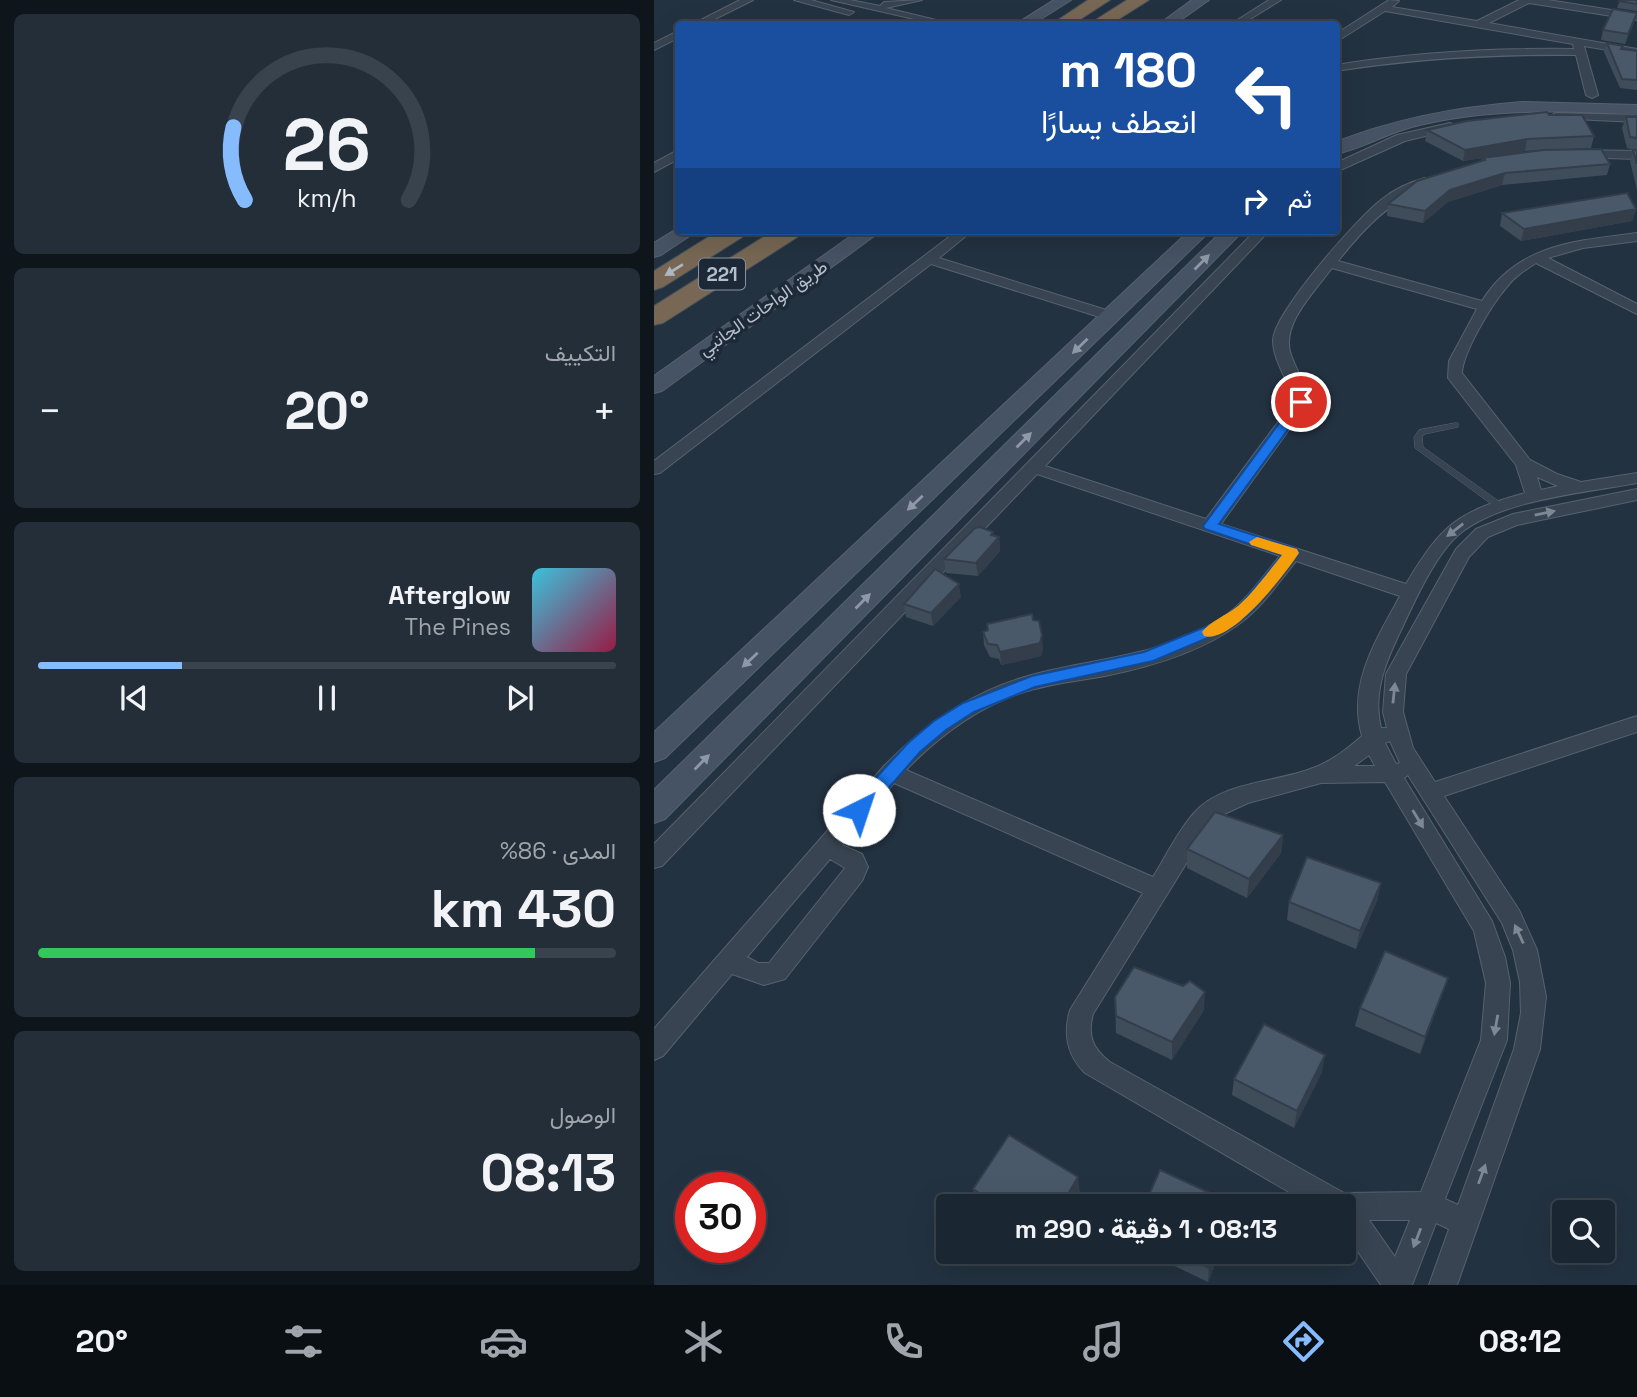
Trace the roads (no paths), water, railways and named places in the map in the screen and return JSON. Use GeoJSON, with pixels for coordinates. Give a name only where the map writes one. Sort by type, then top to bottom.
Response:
{"type":"FeatureCollection","features":[{"type":"Feature","properties":{"kind":"highway"},"geometry":{"type":"LineString","coordinates":[[1066,21],[1101,0]]}},
{"type":"Feature","properties":{"kind":"highway"},"geometry":{"type":"LineString","coordinates":[[1103,21],[1140,0]]}},
{"type":"Feature","properties":{"kind":"highway","name":"221"},"geometry":{"type":"LineString","coordinates":[[654,282],[729,235]]}},
{"type":"Feature","properties":{"kind":"highway","name":"221"},"geometry":{"type":"LineString","coordinates":[[654,317],[784,235]]}},
{"type":"Feature","properties":{"kind":"street"},"geometry":{"type":"LineString","coordinates":[[704,21],[748,0]]}},
{"type":"Feature","properties":{"kind":"street"},"geometry":{"type":"LineString","coordinates":[[799,0],[887,21]]}},
{"type":"Feature","properties":{"kind":"street"},"geometry":{"type":"LineString","coordinates":[[836,0],[917,21]]}},
{"type":"Feature","properties":{"kind":"street"},"geometry":{"type":"LineString","coordinates":[[857,0],[890,5],[919,0],[924,21]]}},
{"type":"Feature","properties":{"kind":"street"},"geometry":{"type":"LineString","coordinates":[[1028,21],[1064,0]]}},
{"type":"Feature","properties":{"kind":"street"},"geometry":{"type":"LineString","coordinates":[[1170,21],[1202,0]]}},
{"type":"Feature","properties":{"kind":"street"},"geometry":{"type":"LineString","coordinates":[[1241,21],[1276,0]]}},
{"type":"Feature","properties":{"kind":"street"},"geometry":{"type":"LineString","coordinates":[[1340,36],[1395,0]]}},
{"type":"Feature","properties":{"kind":"street"},"geometry":{"type":"LineString","coordinates":[[1477,25],[1528,0],[1636,17]]}},
{"type":"Feature","properties":{"kind":"street"},"geometry":{"type":"LineString","coordinates":[[1383,8],[1580,47],[1636,52]]}},
{"type":"Feature","properties":{"kind":"street"},"geometry":{"type":"LineString","coordinates":[[654,47],[675,36]]}},
{"type":"Feature","properties":{"kind":"street"},"geometry":{"type":"LineString","coordinates":[[1340,68],[1467,52],[1580,47]]}},
{"type":"Feature","properties":{"kind":"street"},"geometry":{"type":"LineString","coordinates":[[1580,47],[1592,95]]}},
{"type":"Feature","properties":{"kind":"street"},"geometry":{"type":"LineString","coordinates":[[1348,126],[1397,111],[1462,100],[1522,95],[1636,98]]}},
{"type":"Feature","properties":{"kind":"street"},"geometry":{"type":"LineString","coordinates":[[1340,148],[1398,127],[1481,111],[1550,106],[1636,110]]}},
{"type":"Feature","properties":{"kind":"street"},"geometry":{"type":"LineString","coordinates":[[1340,166],[1401,138],[1446,127],[1559,116],[1636,120]]}},
{"type":"Feature","properties":{"kind":"street"},"geometry":{"type":"LineString","coordinates":[[654,157],[675,145]]}},
{"type":"Feature","properties":{"kind":"street"},"geometry":{"type":"LineString","coordinates":[[1566,154],[1636,155]]}},
{"type":"Feature","properties":{"kind":"street"},"geometry":{"type":"LineString","coordinates":[[654,168],[675,156]]}},
{"type":"Feature","properties":{"kind":"street"},"geometry":{"type":"LineString","coordinates":[[1210,526],[1301,402],[1300,388],[1280,350],[1279,340],[1282,330],[1298,305],[1330,263],[1387,202],[1437,177]]}},
{"type":"Feature","properties":{"kind":"street"},"geometry":{"type":"LineString","coordinates":[[654,251],[680,235]]}},
{"type":"Feature","properties":{"kind":"street","name":"طريق الواحات الجانبي"},"geometry":{"type":"LineString","coordinates":[[654,386],[866,235]]}},
{"type":"Feature","properties":{"kind":"street"},"geometry":{"type":"LineString","coordinates":[[654,469],[960,235]]}},
{"type":"Feature","properties":{"kind":"street"},"geometry":{"type":"LineString","coordinates":[[654,750],[1195,235]]}},
{"type":"Feature","properties":{"kind":"street"},"geometry":{"type":"LineString","coordinates":[[654,859],[1032,467],[1187,293],[1230,235]]}},
{"type":"Feature","properties":{"kind":"street"},"geometry":{"type":"LineString","coordinates":[[654,810],[1187,293],[1257,235]]}},
{"type":"Feature","properties":{"kind":"street"},"geometry":{"type":"LineString","coordinates":[[1535,498],[1524,464],[1454,373],[1460,354],[1486,307],[1510,274],[1537,258],[1559,250],[1636,237]]}},
{"type":"Feature","properties":{"kind":"street"},"geometry":{"type":"LineString","coordinates":[[1537,258],[1636,310]]}},
{"type":"Feature","properties":{"kind":"street"},"geometry":{"type":"LineString","coordinates":[[929,259],[1111,316]]}},
{"type":"Feature","properties":{"kind":"street"},"geometry":{"type":"LineString","coordinates":[[1330,263],[1486,307]]}},
{"type":"Feature","properties":{"kind":"street"},"geometry":{"type":"LineString","coordinates":[[1524,464],[1588,495]]}},
{"type":"Feature","properties":{"kind":"street"},"geometry":{"type":"LineString","coordinates":[[1032,467],[1412,593]]}},
{"type":"Feature","properties":{"kind":"street"},"geometry":{"type":"LineString","coordinates":[[1398,1285],[1494,1040],[1500,1006],[1494,955],[1484,928],[1402,771],[1393,712],[1396,674],[1470,542],[1496,525],[1636,478]]}},
{"type":"Feature","properties":{"kind":"street"},"geometry":{"type":"LineString","coordinates":[[1443,1285],[1527,1049],[1534,1022],[1535,995],[1528,955],[1511,916],[1429,792],[1402,771],[1372,738],[1367,706],[1370,675],[1412,593],[1446,537],[1467,522],[1501,507],[1535,498],[1636,494]]}},
{"type":"Feature","properties":{"kind":"street"},"geometry":{"type":"LineString","coordinates":[[654,1048],[891,772],[940,726],[999,693],[1032,682],[1147,657],[1223,625],[1246,607],[1292,553]]}},
{"type":"Feature","properties":{"kind":"street"},"geometry":{"type":"LineString","coordinates":[[1429,792],[1636,724]]}},
{"type":"Feature","properties":{"kind":"street"},"geometry":{"type":"LineString","coordinates":[[1321,775],[1353,756],[1372,738],[1397,732]]}},
{"type":"Feature","properties":{"kind":"street"},"geometry":{"type":"LineString","coordinates":[[1319,1194],[1089,1062],[1081,1050],[1077,1036],[1082,1010],[1202,818],[1213,808],[1230,800],[1321,775],[1402,771]]}},
{"type":"Feature","properties":{"kind":"street"},"geometry":{"type":"LineString","coordinates":[[891,772],[1158,889]]}},
{"type":"Feature","properties":{"kind":"street"},"geometry":{"type":"LineString","coordinates":[[729,960],[755,974],[766,975],[777,971],[854,874],[854,860],[826,847]]}},
{"type":"Feature","properties":{"kind":"street"},"geometry":{"type":"LineString","coordinates":[[1356,1207],[1430,1206],[1465,1222]]}},
{"type":"Feature","properties":{"kind":"street"},"geometry":{"type":"LineString","coordinates":[[1356,1226],[1398,1285]]}},
{"type":"Feature","properties":{"kind":"lane"},"geometry":{"type":"LineString","coordinates":[[1455,425],[1422,432],[1417,442],[1419,448],[1501,507]]}}]}
